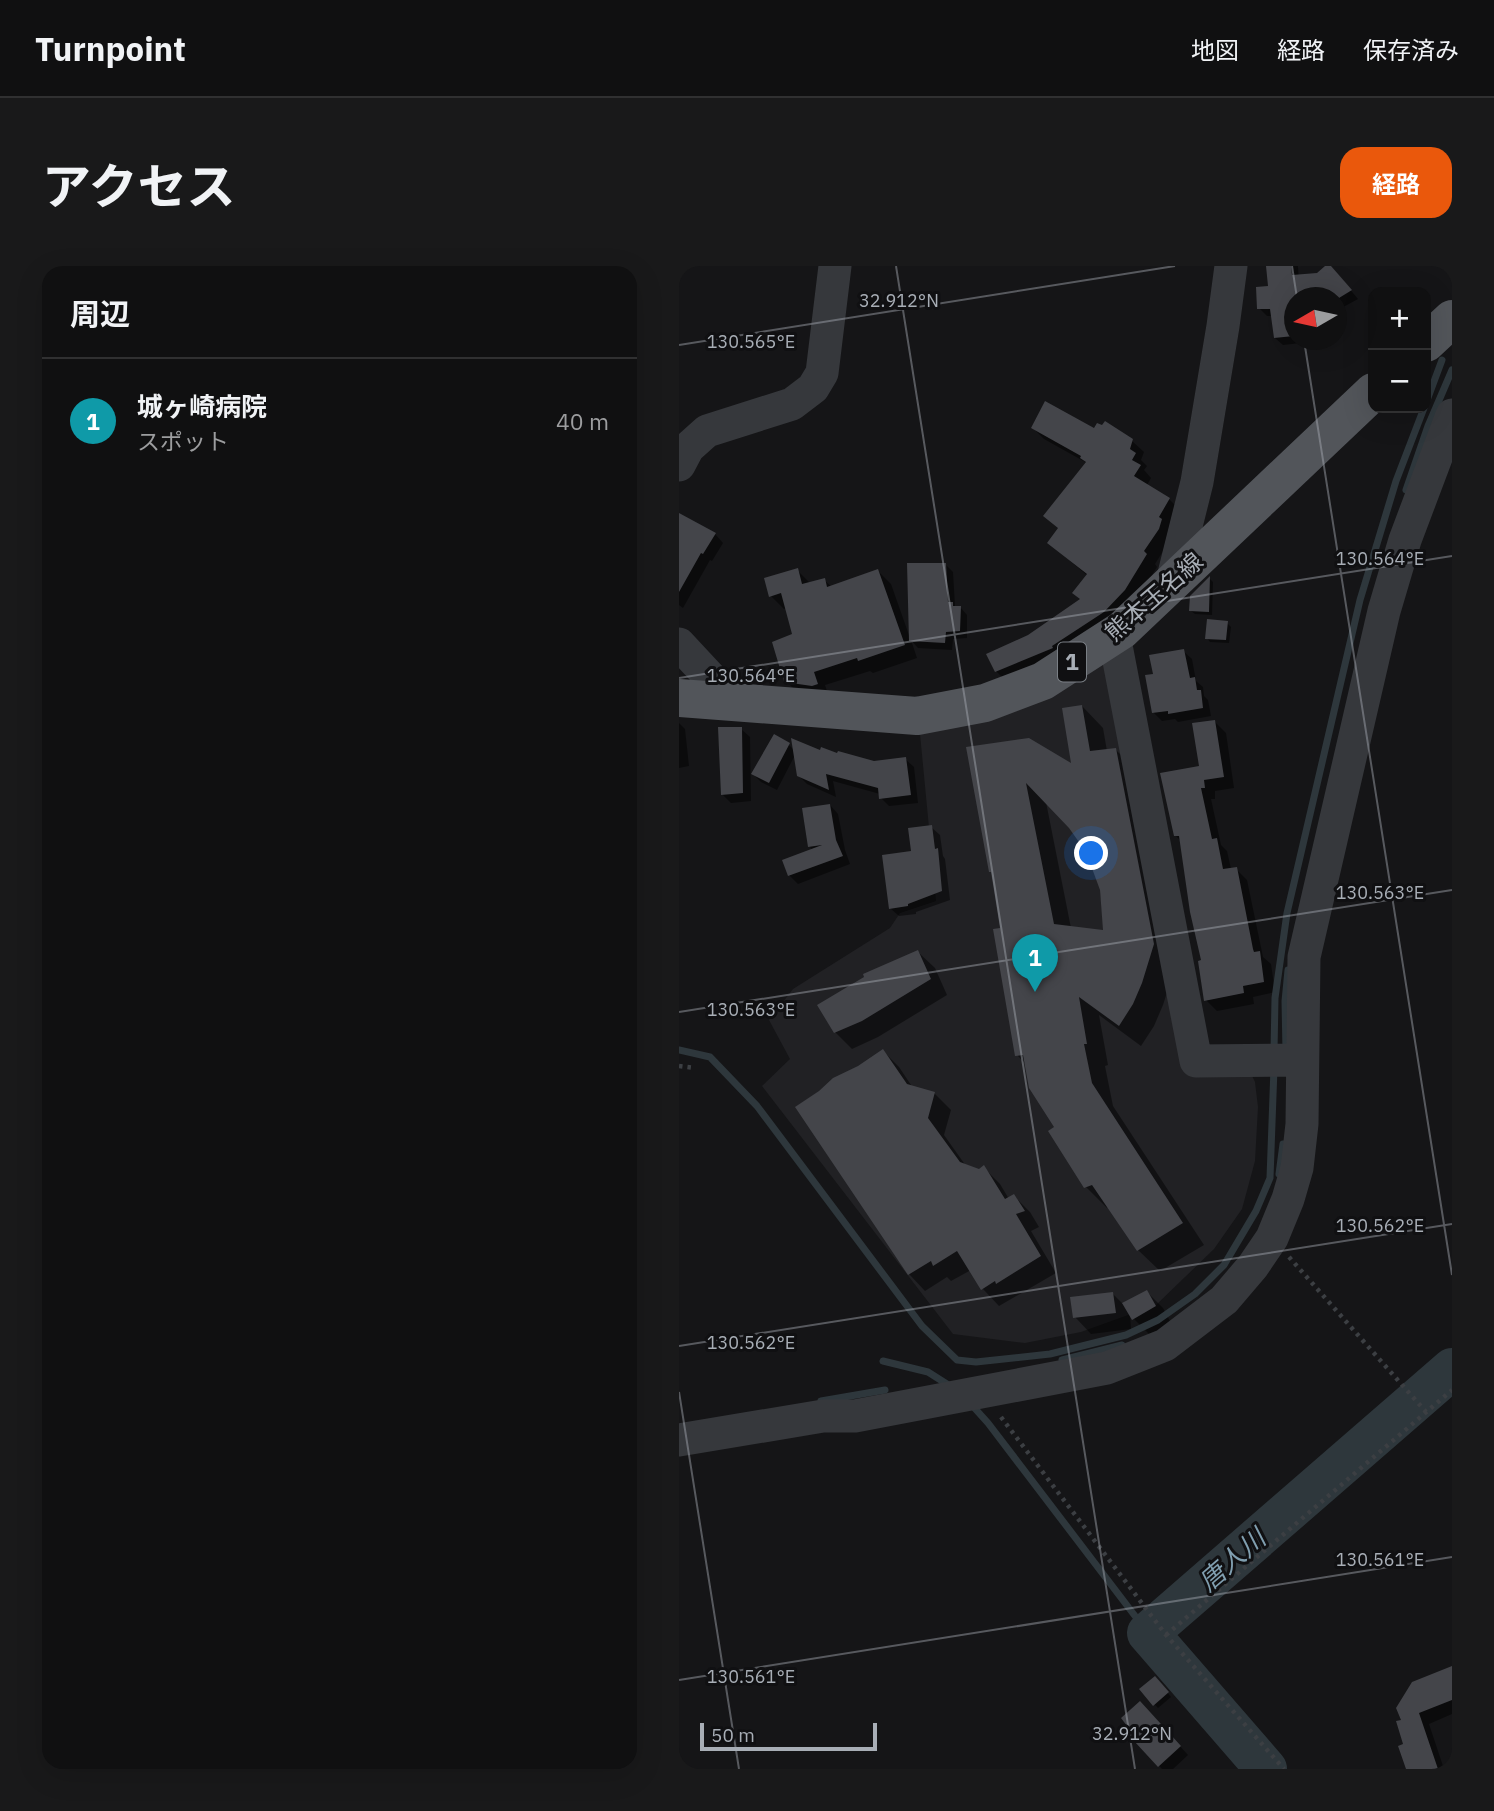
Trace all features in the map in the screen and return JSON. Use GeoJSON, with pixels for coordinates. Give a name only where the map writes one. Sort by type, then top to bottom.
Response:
{"type":"FeatureCollection","features":[{"type":"Feature","properties":{"kind":"main road"},"geometry":{"type":"LineString","coordinates":[[1431,339],[1452,319]]}},
{"type":"Feature","properties":{"kind":"main road","name":"熊本玉名線"},"geometry":{"type":"LineString","coordinates":[[679,698],[918,716],[985,703],[1043,681],[1114,635],[1171,586],[1368,397]]}},
{"type":"Feature","properties":{"kind":"street"},"geometry":{"type":"LineString","coordinates":[[679,465],[688,448],[707,430],[792,404],[813,388],[822,373],[835,266]]}},
{"type":"Feature","properties":{"kind":"street"},"geometry":{"type":"LineString","coordinates":[[1171,586],[1197,482],[1231,266]]}},
{"type":"Feature","properties":{"kind":"street"},"geometry":{"type":"LineString","coordinates":[[679,1440],[823,1416],[855,1416],[1107,1368],[1165,1345],[1224,1300],[1253,1266],[1272,1238],[1297,1168],[1302,1124],[1304,957],[1384,611],[1405,540],[1452,415]]}},
{"type":"Feature","properties":{"kind":"street"},"geometry":{"type":"LineString","coordinates":[[1114,635],[1196,1062],[1302,1060]]}},
{"type":"Feature","properties":{"kind":"street"},"geometry":{"type":"LineString","coordinates":[[679,644],[733,702]]}},
{"type":"Feature","properties":{"kind":"path"},"geometry":{"type":"LineString","coordinates":[[679,1066],[695,1068]]}},
{"type":"Feature","properties":{"kind":"path"},"geometry":{"type":"LineString","coordinates":[[1272,1238],[1426,1412]]}},
{"type":"Feature","properties":{"kind":"path"},"geometry":{"type":"LineString","coordinates":[[1165,1635],[1452,1390]]}},
{"type":"Feature","properties":{"kind":"path"},"geometry":{"type":"LineString","coordinates":[[968,1394],[1165,1635],[1284,1769]]}},
{"type":"Feature","properties":{"kind":"shaded area"},"geometry":{"type":"Polygon","coordinates":[[[1114,650],[1196,1052],[1241,1053],[1255,1082],[1258,1107],[1255,1161],[1242,1209],[1214,1249],[1156,1305],[1081,1332],[1025,1343],[953,1334],[762,1086],[790,1059],[769,1020],[793,989],[890,928],[900,913],[936,901],[919,723],[1114,650]]]}},
{"type":"Feature","properties":{"kind":"building"},"geometry":{"type":"Polygon","coordinates":[[[1266,266],[1291,266],[1292,275],[1317,273],[1325,266],[1331,266],[1352,290],[1347,293],[1347,287],[1284,287],[1284,337],[1274,338],[1270,309],[1257,309],[1256,287],[1268,286],[1266,266]]]}},
{"type":"Feature","properties":{"kind":"building"},"geometry":{"type":"Polygon","coordinates":[[[1045,401],[1094,428],[1097,423],[1102,425],[1105,421],[1133,439],[1130,449],[1136,453],[1132,460],[1141,465],[1134,476],[1170,498],[1159,517],[1162,519],[1159,529],[1144,551],[1147,554],[1125,590],[1104,612],[1052,646],[1053,648],[995,672],[986,654],[1028,635],[1080,599],[1072,593],[1087,574],[1047,543],[1058,528],[1043,516],[1086,462],[1081,456],[1031,428],[1045,401]]]}},
{"type":"Feature","properties":{"kind":"building"},"geometry":{"type":"Polygon","coordinates":[[[679,513],[716,533],[679,592],[679,513]]]}},
{"type":"Feature","properties":{"kind":"building"},"geometry":{"type":"Polygon","coordinates":[[[907,563],[946,563],[948,602],[953,602],[953,606],[961,606],[960,631],[946,632],[945,643],[909,641],[907,563]]]}},
{"type":"Feature","properties":{"kind":"building"},"geometry":{"type":"Polygon","coordinates":[[[798,568],[802,584],[825,578],[827,587],[878,569],[905,645],[814,672],[818,684],[812,686],[784,682],[772,642],[792,634],[781,593],[769,597],[764,578],[798,568]]]}},
{"type":"Feature","properties":{"kind":"building"},"geometry":{"type":"Polygon","coordinates":[[[1210,576],[1209,612],[1189,611],[1190,596],[1210,576]]]}},
{"type":"Feature","properties":{"kind":"building"},"geometry":{"type":"Polygon","coordinates":[[[1207,619],[1228,621],[1226,640],[1205,639],[1207,619]]]}},
{"type":"Feature","properties":{"kind":"building"},"geometry":{"type":"Polygon","coordinates":[[[1184,649],[1190,678],[1195,677],[1197,690],[1201,690],[1203,708],[1168,714],[1168,711],[1152,713],[1145,675],[1153,674],[1149,655],[1184,649]]]}},
{"type":"Feature","properties":{"kind":"building"},"geometry":{"type":"Polygon","coordinates":[[[1082,705],[1090,751],[1116,748],[1154,944],[1142,983],[1119,1026],[1079,997],[1092,1083],[1183,1223],[1137,1251],[1092,1185],[1084,1188],[1048,1131],[1054,1127],[1029,1088],[1023,1055],[1015,1056],[993,929],[1000,928],[966,747],[1029,738],[1071,763],[1062,708],[1082,705]],[[1026,783],[1054,924],[1103,930],[1100,890],[1086,852],[1069,828],[1026,783]]]}},
{"type":"Feature","properties":{"kind":"building"},"geometry":{"type":"Polygon","coordinates":[[[1215,720],[1224,777],[1204,780],[1205,788],[1201,788],[1212,839],[1217,838],[1223,869],[1237,867],[1253,949],[1254,952],[1260,951],[1264,982],[1243,986],[1244,993],[1204,1001],[1198,961],[1201,960],[1190,912],[1179,836],[1174,836],[1160,773],[1199,766],[1192,723],[1215,720]]]}},
{"type":"Feature","properties":{"kind":"building"},"geometry":{"type":"Polygon","coordinates":[[[718,727],[742,727],[743,793],[721,795],[718,727]]]}},
{"type":"Feature","properties":{"kind":"building"},"geometry":{"type":"Polygon","coordinates":[[[774,734],[790,743],[769,783],[751,774],[774,734]]]}},
{"type":"Feature","properties":{"kind":"building"},"geometry":{"type":"Polygon","coordinates":[[[791,738],[820,750],[821,747],[874,761],[906,757],[911,795],[879,799],[878,788],[826,774],[829,790],[797,776],[791,738]]]}},
{"type":"Feature","properties":{"kind":"building"},"geometry":{"type":"Polygon","coordinates":[[[830,804],[836,840],[843,856],[788,876],[782,860],[822,845],[808,847],[802,808],[830,804]]]}},
{"type":"Feature","properties":{"kind":"building"},"geometry":{"type":"Polygon","coordinates":[[[932,825],[935,849],[938,848],[942,891],[908,906],[889,909],[882,855],[911,851],[908,828],[932,825]]]}},
{"type":"Feature","properties":{"kind":"building"},"geometry":{"type":"Polygon","coordinates":[[[918,950],[931,979],[862,1021],[834,1033],[817,1005],[864,977],[863,974],[918,950]]]}},
{"type":"Feature","properties":{"kind":"building"},"geometry":{"type":"Polygon","coordinates":[[[883,1049],[907,1084],[935,1092],[928,1118],[960,1162],[979,1169],[984,1165],[1005,1199],[1014,1194],[1025,1211],[1016,1214],[1041,1256],[996,1284],[995,1281],[981,1290],[957,1251],[933,1266],[931,1261],[908,1275],[795,1107],[833,1078],[858,1066],[883,1049]]]}},
{"type":"Feature","properties":{"kind":"building"},"geometry":{"type":"Polygon","coordinates":[[[1147,1290],[1156,1306],[1132,1320],[1122,1303],[1147,1290]]]}},
{"type":"Feature","properties":{"kind":"building"},"geometry":{"type":"Polygon","coordinates":[[[1113,1292],[1116,1313],[1073,1318],[1070,1297],[1113,1292]]]}},
{"type":"Feature","properties":{"kind":"building"},"geometry":{"type":"Polygon","coordinates":[[[1452,1666],[1452,1700],[1419,1713],[1438,1769],[1406,1769],[1398,1746],[1403,1744],[1396,1721],[1401,1720],[1396,1708],[1412,1682],[1452,1666]]]}},
{"type":"Feature","properties":{"kind":"building"},"geometry":{"type":"Polygon","coordinates":[[[1155,1676],[1169,1692],[1153,1706],[1139,1689],[1155,1676]]]}},
{"type":"Feature","properties":{"kind":"building"},"geometry":{"type":"Polygon","coordinates":[[[1140,1701],[1181,1746],[1158,1767],[1123,1729],[1127,1726],[1121,1718],[1140,1701]]]}},
{"type":"Feature","properties":{"kind":"waterway"},"geometry":{"type":"LineString","coordinates":[[1431,390],[1442,360]]}},
{"type":"Feature","properties":{"kind":"waterway"},"geometry":{"type":"LineString","coordinates":[[1406,490],[1428,426],[1452,370]]}},
{"type":"Feature","properties":{"kind":"waterway"},"geometry":{"type":"LineString","coordinates":[[1274,1052],[1275,998],[1287,913],[1360,600],[1396,481],[1422,413]]}},
{"type":"Feature","properties":{"kind":"waterway"},"geometry":{"type":"LineString","coordinates":[[1286,1052],[1285,1001],[1288,970]]}},
{"type":"Feature","properties":{"kind":"waterway"},"geometry":{"type":"LineString","coordinates":[[679,1050],[710,1057],[757,1106],[922,1326],[957,1360],[976,1362],[1050,1354],[1126,1335],[1158,1320],[1195,1294],[1224,1265],[1256,1211],[1270,1178],[1274,1068]]}},
{"type":"Feature","properties":{"kind":"waterway"},"geometry":{"type":"LineString","coordinates":[[1279,1174],[1283,1144]]}},
{"type":"Feature","properties":{"kind":"waterway"},"geometry":{"type":"LineString","coordinates":[[1062,1360],[1122,1345]]}},
{"type":"Feature","properties":{"kind":"waterway"},"geometry":{"type":"LineString","coordinates":[[883,1361],[928,1372],[950,1386]]}},
{"type":"Feature","properties":{"kind":"waterway","name":"唐人川"},"geometry":{"type":"LineString","coordinates":[[1266,1769],[1148,1633],[1452,1369]]}},
{"type":"Feature","properties":{"kind":"waterway"},"geometry":{"type":"LineString","coordinates":[[821,1401],[885,1390]]}},
{"type":"Feature","properties":{"kind":"waterway"},"geometry":{"type":"LineString","coordinates":[[970,1403],[1148,1633]]}},
{"type":"Feature","properties":{"kind":"place","name":"城ヶ崎病院"},"geometry":{"type":"Point","coordinates":[1035,992]}}]}
